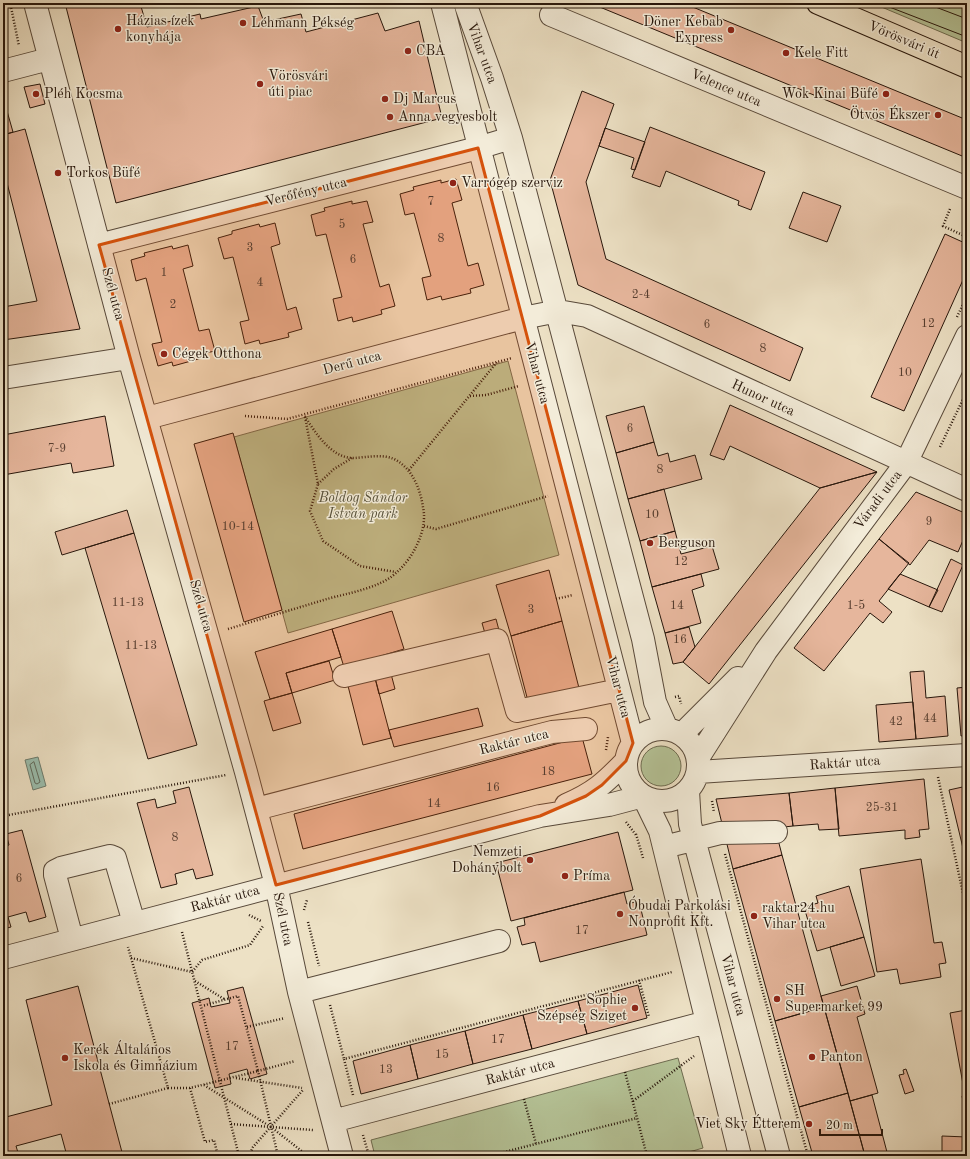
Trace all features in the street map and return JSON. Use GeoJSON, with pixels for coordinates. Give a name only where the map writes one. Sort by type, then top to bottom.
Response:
{"type":"FeatureCollection","features":[{"type":"Feature","properties":{"kind":"main road","name":"Vörösvári út"},"geometry":{"type":"LineString","coordinates":[[818,3],[967,67]]}},
{"type":"Feature","properties":{"kind":"main road"},"geometry":{"type":"LineString","coordinates":[[936,53],[967,60]]}},
{"type":"Feature","properties":{"kind":"street","name":"Szél utca"},"geometry":{"type":"LineString","coordinates":[[35,3],[129,358],[209,634],[276,885],[299,992],[324,1126],[342,1156]]}},
{"type":"Feature","properties":{"kind":"street","name":"Vihar utca"},"geometry":{"type":"LineString","coordinates":[[442,3],[478,148],[619,690],[629,752]]}},
{"type":"Feature","properties":{"kind":"street","name":"Vihar utca"},"geometry":{"type":"LineString","coordinates":[[465,3],[492,78],[511,138],[558,311],[643,639],[655,702],[675,732]]}},
{"type":"Feature","properties":{"kind":"street","name":"Velence utca"},"geometry":{"type":"LineString","coordinates":[[551,15],[967,188]]}},
{"type":"Feature","properties":{"kind":"street"},"geometry":{"type":"LineString","coordinates":[[3,71],[49,59]]}},
{"type":"Feature","properties":{"kind":"street","name":"Verőfény utca"},"geometry":{"type":"LineString","coordinates":[[99,245],[478,148],[511,138]]}},
{"type":"Feature","properties":{"kind":"street","name":"Derű utca"},"geometry":{"type":"LineString","coordinates":[[147,418],[522,318],[558,311]]}},
{"type":"Feature","properties":{"kind":"street","name":"Hunor utca"},"geometry":{"type":"LineString","coordinates":[[558,311],[587,316],[967,490]]}},
{"type":"Feature","properties":{"kind":"street","name":"Váradi utca"},"geometry":{"type":"LineString","coordinates":[[695,774],[766,651],[906,463],[961,330]]}},
{"type":"Feature","properties":{"kind":"street"},"geometry":{"type":"LineString","coordinates":[[3,378],[129,358]]}},
{"type":"Feature","properties":{"kind":"street"},"geometry":{"type":"LineString","coordinates":[[344,676],[497,640],[517,712],[619,690]]}},
{"type":"Feature","properties":{"kind":"street","name":"Váradi utca"},"geometry":{"type":"LineString","coordinates":[[675,732],[766,651]]}},
{"type":"Feature","properties":{"kind":"street","name":"Raktár utca"},"geometry":{"type":"LineString","coordinates":[[256,809],[552,732],[586,729]]}},
{"type":"Feature","properties":{"kind":"street"},"geometry":{"type":"LineString","coordinates":[[643,796],[658,801],[674,799],[695,774],[693,745],[675,732],[648,731],[629,752],[629,781],[643,796],[660,831],[697,1025],[740,1156]]}},
{"type":"Feature","properties":{"kind":"street","name":"Raktár utca"},"geometry":{"type":"LineString","coordinates":[[540,816],[586,796],[602,785],[629,752]]}},
{"type":"Feature","properties":{"kind":"street","name":"Raktár utca"},"geometry":{"type":"LineString","coordinates":[[695,774],[967,755]]}},
{"type":"Feature","properties":{"kind":"street","name":"Vihar utca"},"geometry":{"type":"LineString","coordinates":[[695,774],[690,824],[779,1156]]}},
{"type":"Feature","properties":{"kind":"street","name":"Raktár utca"},"geometry":{"type":"LineString","coordinates":[[3,958],[540,816],[609,805],[643,796]]}},
{"type":"Feature","properties":{"kind":"street"},"geometry":{"type":"LineString","coordinates":[[664,847],[720,833],[776,832]]}},
{"type":"Feature","properties":{"kind":"street"},"geometry":{"type":"LineString","coordinates":[[72,939],[55,875],[55,871],[61,868],[110,856],[115,858],[134,923]]}},
{"type":"Feature","properties":{"kind":"street"},"geometry":{"type":"LineString","coordinates":[[299,992],[499,941]]}},
{"type":"Feature","properties":{"kind":"street","name":"Raktár utca"},"geometry":{"type":"LineString","coordinates":[[324,1126],[697,1025]]}},
{"type":"Feature","properties":{"kind":"path"},"geometry":{"type":"LineString","coordinates":[[3,7],[10,8],[24,66]]}},
{"type":"Feature","properties":{"kind":"path"},"geometry":{"type":"LineString","coordinates":[[950,209],[943,226],[967,237]]}},
{"type":"Feature","properties":{"kind":"path"},"geometry":{"type":"LineString","coordinates":[[961,330],[967,296]]}},
{"type":"Feature","properties":{"kind":"path"},"geometry":{"type":"LineString","coordinates":[[239,417],[247,416],[287,420],[512,357],[514,365]]}},
{"type":"Feature","properties":{"kind":"path"},"geometry":{"type":"LineString","coordinates":[[409,470],[497,362]]}},
{"type":"Feature","properties":{"kind":"path"},"geometry":{"type":"LineString","coordinates":[[470,396],[486,395],[520,386],[518,379]]}},
{"type":"Feature","properties":{"kind":"path"},"geometry":{"type":"LineString","coordinates":[[209,634],[374,586],[397,572],[414,550],[424,526],[424,510],[421,494],[409,470],[393,459],[373,456],[353,458],[335,452],[318,438],[304,414]]}},
{"type":"Feature","properties":{"kind":"path"},"geometry":{"type":"LineString","coordinates":[[304,414],[318,484],[310,511],[323,541],[360,566],[397,572]]}},
{"type":"Feature","properties":{"kind":"path"},"geometry":{"type":"LineString","coordinates":[[318,484],[334,470],[353,458]]}},
{"type":"Feature","properties":{"kind":"path"},"geometry":{"type":"LineString","coordinates":[[424,526],[436,529],[550,496]]}},
{"type":"Feature","properties":{"kind":"path"},"geometry":{"type":"LineString","coordinates":[[556,599],[575,594]]}},
{"type":"Feature","properties":{"kind":"path"},"geometry":{"type":"LineString","coordinates":[[605,752],[608,733]]}},
{"type":"Feature","properties":{"kind":"path"},"geometry":{"type":"LineString","coordinates":[[3,816],[246,772]]}},
{"type":"Feature","properties":{"kind":"path"},"geometry":{"type":"LineString","coordinates":[[938,777],[967,912]]}},
{"type":"Feature","properties":{"kind":"path"},"geometry":{"type":"LineString","coordinates":[[711,799],[808,1156]]}},
{"type":"Feature","properties":{"kind":"path"},"geometry":{"type":"LineString","coordinates":[[633,824],[645,866]]}},
{"type":"Feature","properties":{"kind":"path"},"geometry":{"type":"LineString","coordinates":[[192,972],[202,960],[250,945],[263,926]]}},
{"type":"Feature","properties":{"kind":"path"},"geometry":{"type":"LineString","coordinates":[[182,932],[226,1100],[239,1156]]}},
{"type":"Feature","properties":{"kind":"path"},"geometry":{"type":"LineString","coordinates":[[128,947],[168,1088]]}},
{"type":"Feature","properties":{"kind":"path"},"geometry":{"type":"LineString","coordinates":[[131,958],[192,972]]}},
{"type":"Feature","properties":{"kind":"path"},"geometry":{"type":"LineString","coordinates":[[354,1098],[344,1059],[673,971],[675,978]]}},
{"type":"Feature","properties":{"kind":"path"},"geometry":{"type":"LineString","coordinates":[[195,981],[224,999]]}},
{"type":"Feature","properties":{"kind":"path"},"geometry":{"type":"LineString","coordinates":[[202,1006],[238,996],[258,1071],[278,1156]]}},
{"type":"Feature","properties":{"kind":"path"},"geometry":{"type":"LineString","coordinates":[[246,1027],[286,1017]]}},
{"type":"Feature","properties":{"kind":"path"},"geometry":{"type":"LineString","coordinates":[[697,1025],[695,1056],[697,1063]]}},
{"type":"Feature","properties":{"kind":"path"},"geometry":{"type":"LineString","coordinates":[[632,1101],[695,1056]]}},
{"type":"Feature","properties":{"kind":"path"},"geometry":{"type":"LineString","coordinates":[[109,1104],[168,1088],[190,1088],[221,1081],[298,1060]]}},
{"type":"Feature","properties":{"kind":"path"},"geometry":{"type":"LineString","coordinates":[[625,1072],[647,1156]]}},
{"type":"Feature","properties":{"kind":"path"},"geometry":{"type":"LineString","coordinates":[[233,1078],[305,1088],[253,1147],[249,1156]]}},
{"type":"Feature","properties":{"kind":"path"},"geometry":{"type":"LineString","coordinates":[[203,1085],[271,1127],[308,1156]]}},
{"type":"Feature","properties":{"kind":"path"},"geometry":{"type":"LineString","coordinates":[[190,1088],[204,1142],[214,1140],[218,1156]]}},
{"type":"Feature","properties":{"kind":"path"},"geometry":{"type":"LineString","coordinates":[[524,1099],[536,1144]]}},
{"type":"Feature","properties":{"kind":"path"},"geometry":{"type":"LineString","coordinates":[[489,1156],[637,1118]]}},
{"type":"Feature","properties":{"kind":"path"},"geometry":{"type":"LineString","coordinates":[[231,1124],[271,1127],[324,1126]]}},
{"type":"Feature","properties":{"kind":"highlighted area"},"geometry":{"type":"Polygon","coordinates":[[[478,148],[633,743],[626,761],[602,785],[586,796],[540,816],[276,885],[99,245],[478,148]]]}},
{"type":"Feature","properties":{"kind":"green space"},"geometry":{"type":"Polygon","coordinates":[[[872,3],[955,3],[967,8],[967,43],[872,3]]]}},
{"type":"Feature","properties":{"kind":"green space","name":"Boldog Sándor István park"},"geometry":{"type":"Polygon","coordinates":[[[508,361],[559,555],[288,633],[234,437],[508,361]]]}},
{"type":"Feature","properties":{"kind":"green space"},"geometry":{"type":"Polygon","coordinates":[[[665,746],[672,749],[678,755],[681,766],[680,774],[672,783],[665,786],[657,786],[650,783],[642,774],[641,762],[644,755],[653,747],[665,746]]]}},
{"type":"Feature","properties":{"kind":"green space"},"geometry":{"type":"Polygon","coordinates":[[[678,1058],[703,1148],[675,1156],[375,1156],[371,1140],[678,1058]]]}},
{"type":"Feature","properties":{"kind":"water"},"geometry":{"type":"Polygon","coordinates":[[[38,757],[46,786],[33,790],[25,760],[38,757]]]}},
{"type":"Feature","properties":{"kind":"building","name":"Vörösvári úti piac"},"geometry":{"type":"Polygon","coordinates":[[[65,3],[105,3],[106,6],[120,3],[140,3],[147,27],[200,14],[201,19],[258,6],[264,22],[301,14],[306,32],[378,13],[385,31],[419,21],[442,118],[116,203],[65,3]]]}},
{"type":"Feature","properties":{"kind":"building"},"geometry":{"type":"Polygon","coordinates":[[[590,3],[683,3],[967,120],[967,158],[590,3]]]}},
{"type":"Feature","properties":{"kind":"building"},"geometry":{"type":"Polygon","coordinates":[[[40,84],[45,104],[30,108],[24,87],[40,84]]]}},
{"type":"Feature","properties":{"kind":"building"},"geometry":{"type":"Polygon","coordinates":[[[582,91],[614,104],[586,182],[606,259],[803,348],[790,381],[578,285],[550,180],[582,91]]]}},
{"type":"Feature","properties":{"kind":"building"},"geometry":{"type":"Polygon","coordinates":[[[3,97],[13,132],[3,135],[3,97]]]}},
{"type":"Feature","properties":{"kind":"building"},"geometry":{"type":"Polygon","coordinates":[[[650,127],[765,172],[751,210],[738,205],[739,201],[666,171],[660,187],[632,177],[650,127]]]}},
{"type":"Feature","properties":{"kind":"building"},"geometry":{"type":"Polygon","coordinates":[[[605,128],[645,142],[635,170],[631,169],[634,158],[599,146],[605,128]]]}},
{"type":"Feature","properties":{"kind":"building"},"geometry":{"type":"Polygon","coordinates":[[[25,129],[80,329],[3,340],[3,307],[37,301],[3,167],[3,135],[25,129]]]}},
{"type":"Feature","properties":{"kind":"building"},"geometry":{"type":"Polygon","coordinates":[[[456,179],[462,200],[452,203],[468,266],[478,263],[484,285],[470,289],[471,293],[442,300],[441,296],[427,300],[422,278],[431,276],[414,213],[405,215],[400,194],[414,190],[413,187],[441,180],[441,183],[456,179]]]}},
{"type":"Feature","properties":{"kind":"building"},"geometry":{"type":"Polygon","coordinates":[[[803,192],[841,206],[827,242],[789,228],[803,192]]]}},
{"type":"Feature","properties":{"kind":"building"},"geometry":{"type":"Polygon","coordinates":[[[352,201],[352,204],[367,201],[373,222],[363,224],[380,287],[389,284],[395,306],[381,310],[382,314],[353,322],[352,317],[338,321],[333,299],[342,297],[326,234],[316,236],[311,215],[325,211],[324,208],[352,201]]]}},
{"type":"Feature","properties":{"kind":"building"},"geometry":{"type":"Polygon","coordinates":[[[275,223],[280,244],[271,247],[287,310],[296,307],[302,329],[288,333],[289,337],[260,344],[259,340],[245,344],[240,322],[249,320],[233,257],[224,259],[218,238],[232,234],[232,231],[259,224],[260,227],[275,223]]]}},
{"type":"Feature","properties":{"kind":"building"},"geometry":{"type":"Polygon","coordinates":[[[945,234],[967,244],[967,271],[904,411],[871,397],[945,234]]]}},
{"type":"Feature","properties":{"kind":"building"},"geometry":{"type":"Polygon","coordinates":[[[188,245],[193,266],[183,269],[199,331],[209,329],[215,351],[201,354],[202,358],[173,366],[172,362],[158,366],[152,344],[162,342],[146,278],[136,281],[131,260],[145,256],[144,253],[172,246],[173,249],[188,245]]]}},
{"type":"Feature","properties":{"kind":"building"},"geometry":{"type":"Polygon","coordinates":[[[730,405],[877,472],[820,488],[730,446],[724,460],[710,455],[730,405]]]}},
{"type":"Feature","properties":{"kind":"building"},"geometry":{"type":"Polygon","coordinates":[[[644,406],[654,442],[616,453],[606,416],[644,406]]]}},
{"type":"Feature","properties":{"kind":"building"},"geometry":{"type":"Polygon","coordinates":[[[105,416],[114,466],[73,473],[71,463],[3,475],[3,435],[105,416]]]}},
{"type":"Feature","properties":{"kind":"building"},"geometry":{"type":"Polygon","coordinates":[[[233,433],[282,610],[244,622],[194,444],[233,433]]]}},
{"type":"Feature","properties":{"kind":"building"},"geometry":{"type":"Polygon","coordinates":[[[654,442],[658,456],[668,453],[670,462],[695,455],[702,479],[628,499],[616,453],[654,442]]]}},
{"type":"Feature","properties":{"kind":"building"},"geometry":{"type":"Polygon","coordinates":[[[877,472],[709,684],[683,662],[820,488],[877,472]]]}},
{"type":"Feature","properties":{"kind":"building"},"geometry":{"type":"Polygon","coordinates":[[[664,489],[675,531],[640,541],[628,499],[664,489]]]}},
{"type":"Feature","properties":{"kind":"building"},"geometry":{"type":"Polygon","coordinates":[[[916,492],[967,514],[967,531],[958,552],[929,540],[910,565],[879,539],[916,492]]]}},
{"type":"Feature","properties":{"kind":"building"},"geometry":{"type":"Polygon","coordinates":[[[127,510],[134,533],[62,555],[55,532],[127,510]]]}},
{"type":"Feature","properties":{"kind":"building"},"geometry":{"type":"Polygon","coordinates":[[[675,531],[681,554],[712,546],[719,569],[652,587],[640,541],[675,531]]]}},
{"type":"Feature","properties":{"kind":"building"},"geometry":{"type":"Polygon","coordinates":[[[134,533],[197,745],[148,759],[85,548],[134,533]]]}},
{"type":"Feature","properties":{"kind":"building"},"geometry":{"type":"Polygon","coordinates":[[[879,539],[909,563],[879,601],[892,612],[883,623],[870,613],[824,671],[794,648],[879,539]]]}},
{"type":"Feature","properties":{"kind":"building"},"geometry":{"type":"Polygon","coordinates":[[[951,559],[963,565],[942,612],[929,607],[951,559]]]}},
{"type":"Feature","properties":{"kind":"building"},"geometry":{"type":"Polygon","coordinates":[[[549,570],[562,621],[511,636],[496,585],[549,570]]]}},
{"type":"Feature","properties":{"kind":"building"},"geometry":{"type":"Polygon","coordinates":[[[701,574],[704,586],[692,590],[701,623],[665,633],[652,587],[701,574]]]}},
{"type":"Feature","properties":{"kind":"building"},"geometry":{"type":"Polygon","coordinates":[[[900,574],[938,590],[929,607],[888,589],[900,574]]]}},
{"type":"Feature","properties":{"kind":"building"},"geometry":{"type":"Polygon","coordinates":[[[392,611],[404,649],[344,667],[332,629],[392,611]]]}},
{"type":"Feature","properties":{"kind":"building"},"geometry":{"type":"Polygon","coordinates":[[[496,619],[500,634],[486,637],[482,623],[496,619]]]}},
{"type":"Feature","properties":{"kind":"building"},"geometry":{"type":"Polygon","coordinates":[[[562,621],[580,692],[529,705],[511,636],[562,621]]]}},
{"type":"Feature","properties":{"kind":"building"},"geometry":{"type":"Polygon","coordinates":[[[689,627],[695,647],[683,662],[673,664],[665,633],[689,627]]]}},
{"type":"Feature","properties":{"kind":"building"},"geometry":{"type":"Polygon","coordinates":[[[332,629],[341,657],[286,673],[292,693],[270,699],[255,652],[332,629]]]}},
{"type":"Feature","properties":{"kind":"building"},"geometry":{"type":"Polygon","coordinates":[[[329,661],[335,680],[292,693],[286,673],[329,661]]]}},
{"type":"Feature","properties":{"kind":"building"},"geometry":{"type":"Polygon","coordinates":[[[390,670],[395,689],[379,694],[374,674],[390,670]]]}},
{"type":"Feature","properties":{"kind":"building"},"geometry":{"type":"Polygon","coordinates":[[[924,671],[926,698],[945,696],[948,736],[916,739],[910,672],[924,671]]]}},
{"type":"Feature","properties":{"kind":"building"},"geometry":{"type":"Polygon","coordinates":[[[374,674],[391,738],[363,745],[347,682],[374,674]]]}},
{"type":"Feature","properties":{"kind":"building"},"geometry":{"type":"Polygon","coordinates":[[[967,687],[967,735],[961,736],[957,688],[967,687]]]}},
{"type":"Feature","properties":{"kind":"building"},"geometry":{"type":"Polygon","coordinates":[[[292,693],[301,723],[273,731],[264,701],[292,693]]]}},
{"type":"Feature","properties":{"kind":"building"},"geometry":{"type":"Polygon","coordinates":[[[913,702],[916,739],[879,742],[876,705],[913,702]]]}},
{"type":"Feature","properties":{"kind":"building"},"geometry":{"type":"Polygon","coordinates":[[[478,708],[483,726],[394,747],[389,730],[478,708]]]}},
{"type":"Feature","properties":{"kind":"building"},"geometry":{"type":"Polygon","coordinates":[[[582,737],[592,774],[303,849],[294,814],[582,737]]]}},
{"type":"Feature","properties":{"kind":"building"},"geometry":{"type":"Polygon","coordinates":[[[924,779],[929,829],[919,830],[920,837],[905,839],[905,830],[839,836],[835,788],[924,779]]]}},
{"type":"Feature","properties":{"kind":"building"},"geometry":{"type":"Polygon","coordinates":[[[967,786],[967,843],[962,844],[949,790],[967,786]]]}},
{"type":"Feature","properties":{"kind":"building"},"geometry":{"type":"Polygon","coordinates":[[[189,787],[213,875],[196,879],[193,869],[175,874],[177,884],[161,888],[137,803],[155,799],[157,808],[176,803],[173,791],[189,787]]]}},
{"type":"Feature","properties":{"kind":"building"},"geometry":{"type":"Polygon","coordinates":[[[835,788],[839,829],[819,830],[818,824],[793,826],[789,793],[835,788]]]}},
{"type":"Feature","properties":{"kind":"building"},"geometry":{"type":"Polygon","coordinates":[[[789,793],[793,826],[775,828],[782,855],[733,869],[716,799],[789,793]]]}},
{"type":"Feature","properties":{"kind":"building"},"geometry":{"type":"Polygon","coordinates":[[[22,830],[46,917],[29,922],[26,912],[8,917],[11,927],[3,929],[3,847],[9,845],[6,834],[22,830]]]}},
{"type":"Feature","properties":{"kind":"building","name":"Príma"},"geometry":{"type":"Polygon","coordinates":[[[618,832],[633,890],[511,921],[496,863],[618,832]]]}},
{"type":"Feature","properties":{"kind":"building"},"geometry":{"type":"Polygon","coordinates":[[[967,843],[967,867],[962,844],[967,843]]]}},
{"type":"Feature","properties":{"kind":"building"},"geometry":{"type":"Polygon","coordinates":[[[782,855],[824,1007],[775,1021],[733,869],[782,855]]]}},
{"type":"Feature","properties":{"kind":"building"},"geometry":{"type":"Polygon","coordinates":[[[921,859],[934,943],[942,942],[946,963],[939,964],[941,977],[900,984],[897,969],[877,972],[860,869],[921,859]]]}},
{"type":"Feature","properties":{"kind":"building"},"geometry":{"type":"Polygon","coordinates":[[[849,886],[864,937],[817,951],[804,907],[818,903],[816,896],[849,886]]]}},
{"type":"Feature","properties":{"kind":"building"},"geometry":{"type":"Polygon","coordinates":[[[624,892],[627,904],[639,901],[647,935],[540,962],[535,942],[522,945],[517,927],[525,925],[524,918],[624,892]]]}},
{"type":"Feature","properties":{"kind":"building"},"geometry":{"type":"Polygon","coordinates":[[[864,937],[875,976],[841,986],[830,947],[864,937]]]}},
{"type":"Feature","properties":{"kind":"building"},"geometry":{"type":"Polygon","coordinates":[[[638,985],[647,1018],[587,1034],[578,1001],[638,985]]]}},
{"type":"Feature","properties":{"kind":"building"},"geometry":{"type":"Polygon","coordinates":[[[78,986],[123,1156],[67,1156],[61,1134],[16,1146],[19,1156],[3,1156],[3,1108],[6,1117],[52,1105],[26,1000],[78,986]]]}},
{"type":"Feature","properties":{"kind":"building"},"geometry":{"type":"Polygon","coordinates":[[[857,986],[865,1014],[857,1017],[878,1093],[850,1101],[821,996],[857,986]]]}},
{"type":"Feature","properties":{"kind":"building"},"geometry":{"type":"Polygon","coordinates":[[[243,987],[267,1074],[250,1079],[247,1069],[229,1074],[231,1084],[215,1088],[192,1003],[209,998],[211,1007],[230,1003],[227,991],[243,987]]]}},
{"type":"Feature","properties":{"kind":"building"},"geometry":{"type":"Polygon","coordinates":[[[578,1001],[587,1034],[532,1049],[523,1015],[578,1001]]]}},
{"type":"Feature","properties":{"kind":"building","name":"Panton"},"geometry":{"type":"Polygon","coordinates":[[[824,1007],[848,1093],[799,1107],[775,1021],[824,1007]]]}},
{"type":"Feature","properties":{"kind":"building"},"geometry":{"type":"Polygon","coordinates":[[[966,1010],[967,1095],[965,1095],[950,1013],[966,1010]]]}},
{"type":"Feature","properties":{"kind":"building"},"geometry":{"type":"Polygon","coordinates":[[[523,1015],[532,1049],[473,1064],[465,1031],[523,1015]]]}},
{"type":"Feature","properties":{"kind":"building"},"geometry":{"type":"Polygon","coordinates":[[[465,1031],[473,1064],[418,1079],[410,1045],[465,1031]]]}},
{"type":"Feature","properties":{"kind":"building"},"geometry":{"type":"Polygon","coordinates":[[[410,1045],[418,1079],[361,1094],[353,1061],[410,1045]]]}},
{"type":"Feature","properties":{"kind":"building"},"geometry":{"type":"Polygon","coordinates":[[[906,1069],[914,1091],[905,1094],[899,1075],[904,1074],[903,1070],[906,1069]]]}},
{"type":"Feature","properties":{"kind":"building"},"geometry":{"type":"Polygon","coordinates":[[[848,1093],[865,1156],[813,1156],[799,1107],[848,1093]]]}},
{"type":"Feature","properties":{"kind":"building"},"geometry":{"type":"Polygon","coordinates":[[[872,1095],[888,1156],[865,1156],[850,1101],[872,1095]]]}},
{"type":"Feature","properties":{"kind":"building"},"geometry":{"type":"Polygon","coordinates":[[[967,1095],[967,1122],[962,1096],[967,1095]]]}},
{"type":"Feature","properties":{"kind":"building"},"geometry":{"type":"Polygon","coordinates":[[[942,1136],[967,1137],[967,1156],[942,1156],[942,1136]]]}},
{"type":"Feature","properties":{"kind":"tram line"},"geometry":{"type":"LineString","coordinates":[[879,3],[967,37]]}},
{"type":"Feature","properties":{"kind":"tram line"},"geometry":{"type":"LineString","coordinates":[[925,3],[967,19]]}},
{"type":"Feature","properties":{"kind":"place","name":"Léhmann Pékség"},"geometry":{"type":"Point","coordinates":[243,23]}},
{"type":"Feature","properties":{"kind":"place","name":"Házias ízek konyhája"},"geometry":{"type":"Point","coordinates":[118,29]}},
{"type":"Feature","properties":{"kind":"place","name":"Döner Kebab Express"},"geometry":{"type":"Point","coordinates":[731,30]}},
{"type":"Feature","properties":{"kind":"place","name":"CBA"},"geometry":{"type":"Point","coordinates":[408,51]}},
{"type":"Feature","properties":{"kind":"place","name":"Kele Fitt"},"geometry":{"type":"Point","coordinates":[786,53]}},
{"type":"Feature","properties":{"kind":"place","name":"Vörösvári úti piac"},"geometry":{"type":"Point","coordinates":[260,84]}},
{"type":"Feature","properties":{"kind":"place","name":"Pléh Kocsma"},"geometry":{"type":"Point","coordinates":[36,94]}},
{"type":"Feature","properties":{"kind":"place","name":"Wok Kinai Büfé"},"geometry":{"type":"Point","coordinates":[886,94]}},
{"type":"Feature","properties":{"kind":"place","name":"Dj Marcus"},"geometry":{"type":"Point","coordinates":[385,99]}},
{"type":"Feature","properties":{"kind":"place","name":"Ötvös Ékszer"},"geometry":{"type":"Point","coordinates":[938,115]}},
{"type":"Feature","properties":{"kind":"place","name":"Anna vegyesbolt"},"geometry":{"type":"Point","coordinates":[390,117]}},
{"type":"Feature","properties":{"kind":"place","name":"Torkos Büfé"},"geometry":{"type":"Point","coordinates":[58,173]}},
{"type":"Feature","properties":{"kind":"place","name":"Varrógép szerviz"},"geometry":{"type":"Point","coordinates":[453,183]}},
{"type":"Feature","properties":{"kind":"place","name":"Cégek Otthona"},"geometry":{"type":"Point","coordinates":[164,354]}},
{"type":"Feature","properties":{"kind":"place","name":"Berguson"},"geometry":{"type":"Point","coordinates":[650,543]}},
{"type":"Feature","properties":{"kind":"place","name":"Nemzeti Dohánybolt"},"geometry":{"type":"Point","coordinates":[530,860]}},
{"type":"Feature","properties":{"kind":"place","name":"Príma"},"geometry":{"type":"Point","coordinates":[565,876]}},
{"type":"Feature","properties":{"kind":"place","name":"Óbudai Parkolási Nonprofit Kft."},"geometry":{"type":"Point","coordinates":[620,914]}},
{"type":"Feature","properties":{"kind":"place","name":"raktar24.hu Vihar utca"},"geometry":{"type":"Point","coordinates":[754,916]}},
{"type":"Feature","properties":{"kind":"place","name":"SH Supermarket 99"},"geometry":{"type":"Point","coordinates":[777,999]}},
{"type":"Feature","properties":{"kind":"place","name":"Sophie Szépség Sziget"},"geometry":{"type":"Point","coordinates":[635,1008]}},
{"type":"Feature","properties":{"kind":"place","name":"Panton"},"geometry":{"type":"Point","coordinates":[812,1057]}},
{"type":"Feature","properties":{"kind":"place","name":"Kerék Általános Iskola és Gimnázium"},"geometry":{"type":"Point","coordinates":[65,1058]}},
{"type":"Feature","properties":{"kind":"place","name":"Viet Sky Étterem"},"geometry":{"type":"Point","coordinates":[809,1124]}}]}
